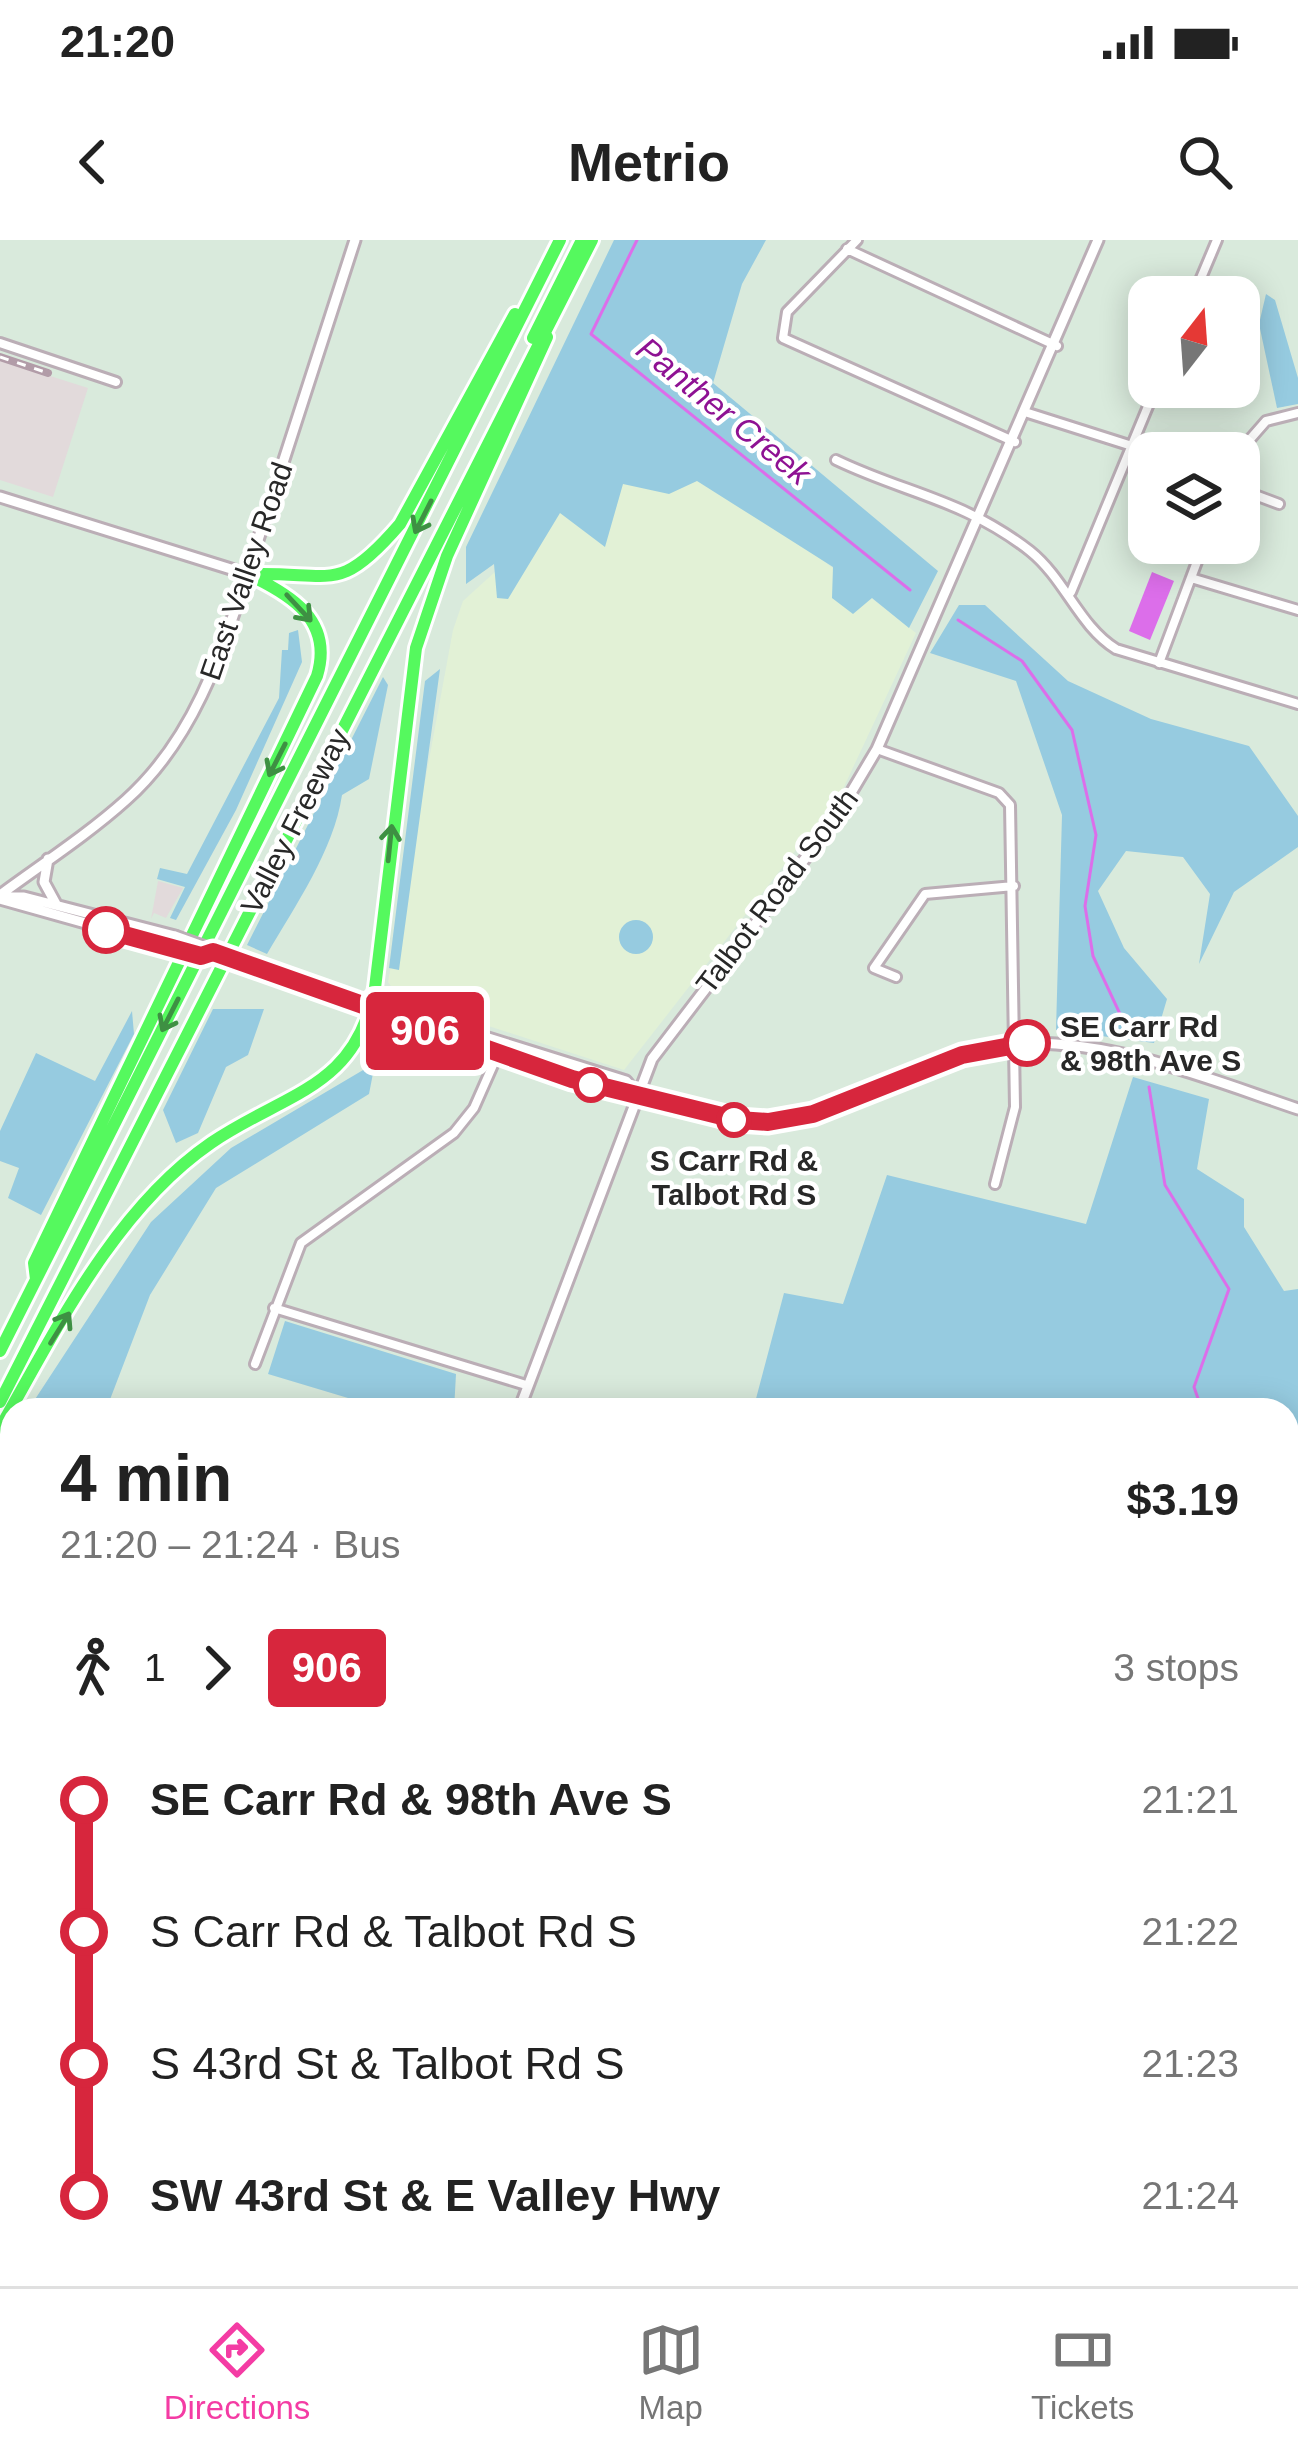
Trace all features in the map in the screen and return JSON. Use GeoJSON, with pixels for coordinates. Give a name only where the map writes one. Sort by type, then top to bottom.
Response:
{"type":"FeatureCollection","features":[{"type":"Feature","properties":{"kind":"highway","name":"Valley Freeway"},"geometry":{"type":"LineString","coordinates":[[0,1352],[560,240]]}},
{"type":"Feature","properties":{"kind":"highway"},"geometry":{"type":"LineString","coordinates":[[0,1388],[582,240]]}},
{"type":"Feature","properties":{"kind":"highway","name":"Valley Freeway"},"geometry":{"type":"LineString","coordinates":[[2,1398],[592,240]]}},
{"type":"Feature","properties":{"kind":"highway"},"geometry":{"type":"LineString","coordinates":[[247,574],[330,576],[365,560],[384,542],[460,421],[526,292],[549,262]]}},
{"type":"Feature","properties":{"kind":"highway"},"geometry":{"type":"LineString","coordinates":[[18,1398],[100,1263],[154,1193],[210,1144],[335,1071],[361,1042],[372,1004],[416,647],[447,556],[545,350],[549,325]]}},
{"type":"Feature","properties":{"kind":"highway"},"geometry":{"type":"LineString","coordinates":[[36,1279],[34,1263],[321,664],[317,630],[302,606],[247,574]]}},
{"type":"Feature","properties":{"kind":"main road","name":"East Valley Road"},"geometry":{"type":"LineString","coordinates":[[0,897],[124,801],[174,745],[206,687],[356,240]]}},
{"type":"Feature","properties":{"kind":"main road","name":"Talbot Road South"},"geometry":{"type":"LineString","coordinates":[[522,1398],[637,1093],[662,1041],[836,818],[877,749],[1028,413],[1098,240]]}},
{"type":"Feature","properties":{"kind":"main road"},"geometry":{"type":"LineString","coordinates":[[0,497],[247,574]]}},
{"type":"Feature","properties":{"kind":"main road"},"geometry":{"type":"LineString","coordinates":[[48,859],[44,882],[60,908]]}},
{"type":"Feature","properties":{"kind":"main road"},"geometry":{"type":"LineString","coordinates":[[0,897],[24,897],[173,942]]}},
{"type":"Feature","properties":{"kind":"main road"},"geometry":{"type":"LineString","coordinates":[[0,897],[213,952],[372,1004],[381,1002],[626,1081],[637,1093]]}},
{"type":"Feature","properties":{"kind":"main road"},"geometry":{"type":"LineString","coordinates":[[372,1004],[378,1012],[497,1055],[711,1116],[768,1122],[813,1114],[962,1055],[1017,1043],[1066,1045],[1149,1060],[1298,1109]]}},
{"type":"Feature","properties":{"kind":"main road"},"geometry":{"type":"LineString","coordinates":[[361,1042],[385,1028],[421,1029]]}},
{"type":"Feature","properties":{"kind":"street"},"geometry":{"type":"LineString","coordinates":[[857,240],[787,312],[781,330],[790,345],[1015,442]]}},
{"type":"Feature","properties":{"kind":"street"},"geometry":{"type":"LineString","coordinates":[[1202,276],[1217,240]]}},
{"type":"Feature","properties":{"kind":"street"},"geometry":{"type":"LineString","coordinates":[[847,249],[1057,346]]}},
{"type":"Feature","properties":{"kind":"street"},"geometry":{"type":"LineString","coordinates":[[0,343],[116,382]]}},
{"type":"Feature","properties":{"kind":"street"},"geometry":{"type":"LineString","coordinates":[[1256,432],[1266,421],[1298,412]]}},
{"type":"Feature","properties":{"kind":"street"},"geometry":{"type":"LineString","coordinates":[[1028,413],[1128,445]]}},
{"type":"Feature","properties":{"kind":"street"},"geometry":{"type":"LineString","coordinates":[[1071,592],[1128,456]]}},
{"type":"Feature","properties":{"kind":"street"},"geometry":{"type":"LineString","coordinates":[[836,460],[942,497],[1032,553],[1071,592],[1104,641],[1159,663],[1298,704]]}},
{"type":"Feature","properties":{"kind":"street"},"geometry":{"type":"LineString","coordinates":[[1260,497],[1279,504]]}},
{"type":"Feature","properties":{"kind":"street"},"geometry":{"type":"LineString","coordinates":[[1159,663],[1196,564]]}},
{"type":"Feature","properties":{"kind":"street"},"geometry":{"type":"LineString","coordinates":[[1191,578],[1298,610]]}},
{"type":"Feature","properties":{"kind":"street"},"geometry":{"type":"LineString","coordinates":[[877,749],[1007,800],[1017,1043],[1013,1125],[995,1184]]}},
{"type":"Feature","properties":{"kind":"street"},"geometry":{"type":"LineString","coordinates":[[896,977],[874,968],[926,894],[1014,886]]}},
{"type":"Feature","properties":{"kind":"street"},"geometry":{"type":"LineString","coordinates":[[255,1364],[294,1253],[308,1234],[454,1132],[474,1108],[497,1055]]}},
{"type":"Feature","properties":{"kind":"street"},"geometry":{"type":"LineString","coordinates":[[274,1308],[526,1385]]}},
{"type":"Feature","properties":{"kind":"shaded area"},"geometry":{"type":"Polygon","coordinates":[[[614,240],[766,240],[742,284],[713,383],[938,571],[909,628],[872,598],[853,614],[832,598],[833,567],[697,481],[669,494],[623,484],[605,547],[560,513],[508,599],[497,598],[494,564],[466,584],[466,547],[614,240]]]}},
{"type":"Feature","properties":{"kind":"shaded area"},"geometry":{"type":"Polygon","coordinates":[[[1266,294],[1275,300],[1298,378],[1298,404],[1277,408],[1260,320],[1266,294]]]}},
{"type":"Feature","properties":{"kind":"shaded area"},"geometry":{"type":"Polygon","coordinates":[[[0,360],[88,388],[53,497],[0,480],[0,360]]]}},
{"type":"Feature","properties":{"kind":"shaded area"},"geometry":{"type":"Polygon","coordinates":[[[653,428],[916,633],[842,791],[624,1070],[398,996],[388,982],[453,630],[463,601],[653,428]]]}},
{"type":"Feature","properties":{"kind":"shaded area"},"geometry":{"type":"Polygon","coordinates":[[[1152,572],[1174,581],[1150,640],[1129,631],[1152,572]]]}},
{"type":"Feature","properties":{"kind":"shaded area"},"geometry":{"type":"Polygon","coordinates":[[[959,605],[985,605],[1068,681],[1151,719],[1249,746],[1298,816],[1298,847],[1234,892],[1199,964],[1210,894],[1183,857],[1126,851],[1098,891],[1124,948],[1167,999],[1154,1043],[1056,1030],[1062,815],[1016,681],[930,653],[959,605]]]}},
{"type":"Feature","properties":{"kind":"shaded area"},"geometry":{"type":"Polygon","coordinates":[[[298,630],[302,662],[236,810],[176,920],[170,918],[185,887],[157,879],[160,868],[187,874],[279,698],[282,650],[288,650],[289,633],[298,630]]]}},
{"type":"Feature","properties":{"kind":"shaded area"},"geometry":{"type":"Polygon","coordinates":[[[440,669],[399,970],[389,968],[425,681],[440,669]]]}},
{"type":"Feature","properties":{"kind":"shaded area"},"geometry":{"type":"Polygon","coordinates":[[[383,677],[388,685],[369,779],[342,795],[322,857],[267,954],[247,945],[383,677]]]}},
{"type":"Feature","properties":{"kind":"shaded area"},"geometry":{"type":"Polygon","coordinates":[[[158,881],[183,888],[166,918],[154,913],[151,919],[158,881]]]}},
{"type":"Feature","properties":{"kind":"shaded area"},"geometry":{"type":"Polygon","coordinates":[[[636,920],[648,925],[653,937],[648,949],[636,954],[624,949],[619,937],[624,925],[636,920]]]}},
{"type":"Feature","properties":{"kind":"shaded area"},"geometry":{"type":"Polygon","coordinates":[[[213,1009],[264,1009],[248,1055],[226,1067],[198,1133],[176,1143],[163,1110],[213,1009]]]}},
{"type":"Feature","properties":{"kind":"shaded area"},"geometry":{"type":"Polygon","coordinates":[[[132,1011],[134,1034],[41,1215],[8,1198],[19,1168],[0,1161],[0,1131],[36,1053],[95,1081],[132,1011]]]}},
{"type":"Feature","properties":{"kind":"shaded area"},"geometry":{"type":"Polygon","coordinates":[[[375,1063],[369,1094],[216,1188],[150,1295],[111,1398],[36,1398],[151,1222],[231,1148],[375,1063]]]}},
{"type":"Feature","properties":{"kind":"shaded area"},"geometry":{"type":"Polygon","coordinates":[[[1133,1077],[1209,1099],[1197,1169],[1244,1199],[1244,1227],[1284,1291],[1298,1289],[1298,1398],[756,1398],[784,1293],[843,1304],[887,1175],[1086,1224],[1133,1077]]]}},
{"type":"Feature","properties":{"kind":"shaded area"},"geometry":{"type":"Polygon","coordinates":[[[285,1321],[456,1374],[455,1398],[348,1398],[268,1374],[285,1321]]]}},
{"type":"Feature","properties":{"kind":"waterway","name":"Panther Creek"},"geometry":{"type":"LineString","coordinates":[[637,240],[591,334],[910,590]]}},
{"type":"Feature","properties":{"kind":"waterway","name":"Panther Creek"},"geometry":{"type":"LineString","coordinates":[[958,620],[1022,661],[1072,730],[1096,835],[1085,906],[1093,956],[1127,1029]]}},
{"type":"Feature","properties":{"kind":"waterway","name":"Panther Creek"},"geometry":{"type":"LineString","coordinates":[[1149,1087],[1165,1185],[1229,1289],[1194,1387],[1198,1398]]}},
{"type":"Feature","properties":{"kind":"railway"},"geometry":{"type":"LineString","coordinates":[[0,357],[48,373]]}},
{"type":"Feature","properties":{"kind":"bus line","name":"906"},"geometry":{"type":"LineString","coordinates":[[106,930],[201,956],[213,952],[372,1004],[378,1012],[421,1029],[572,1079],[738,1120],[768,1122],[813,1114],[962,1055],[1027,1043]]}},
{"type":"Feature","properties":{"kind":"place","name":"SE Carr Rd & 98th Ave S"},"geometry":{"type":"Point","coordinates":[1027,1043]}},
{"type":"Feature","properties":{"kind":"place","name":"S Carr Rd & Talbot Rd S"},"geometry":{"type":"Point","coordinates":[734,1120]}}]}
